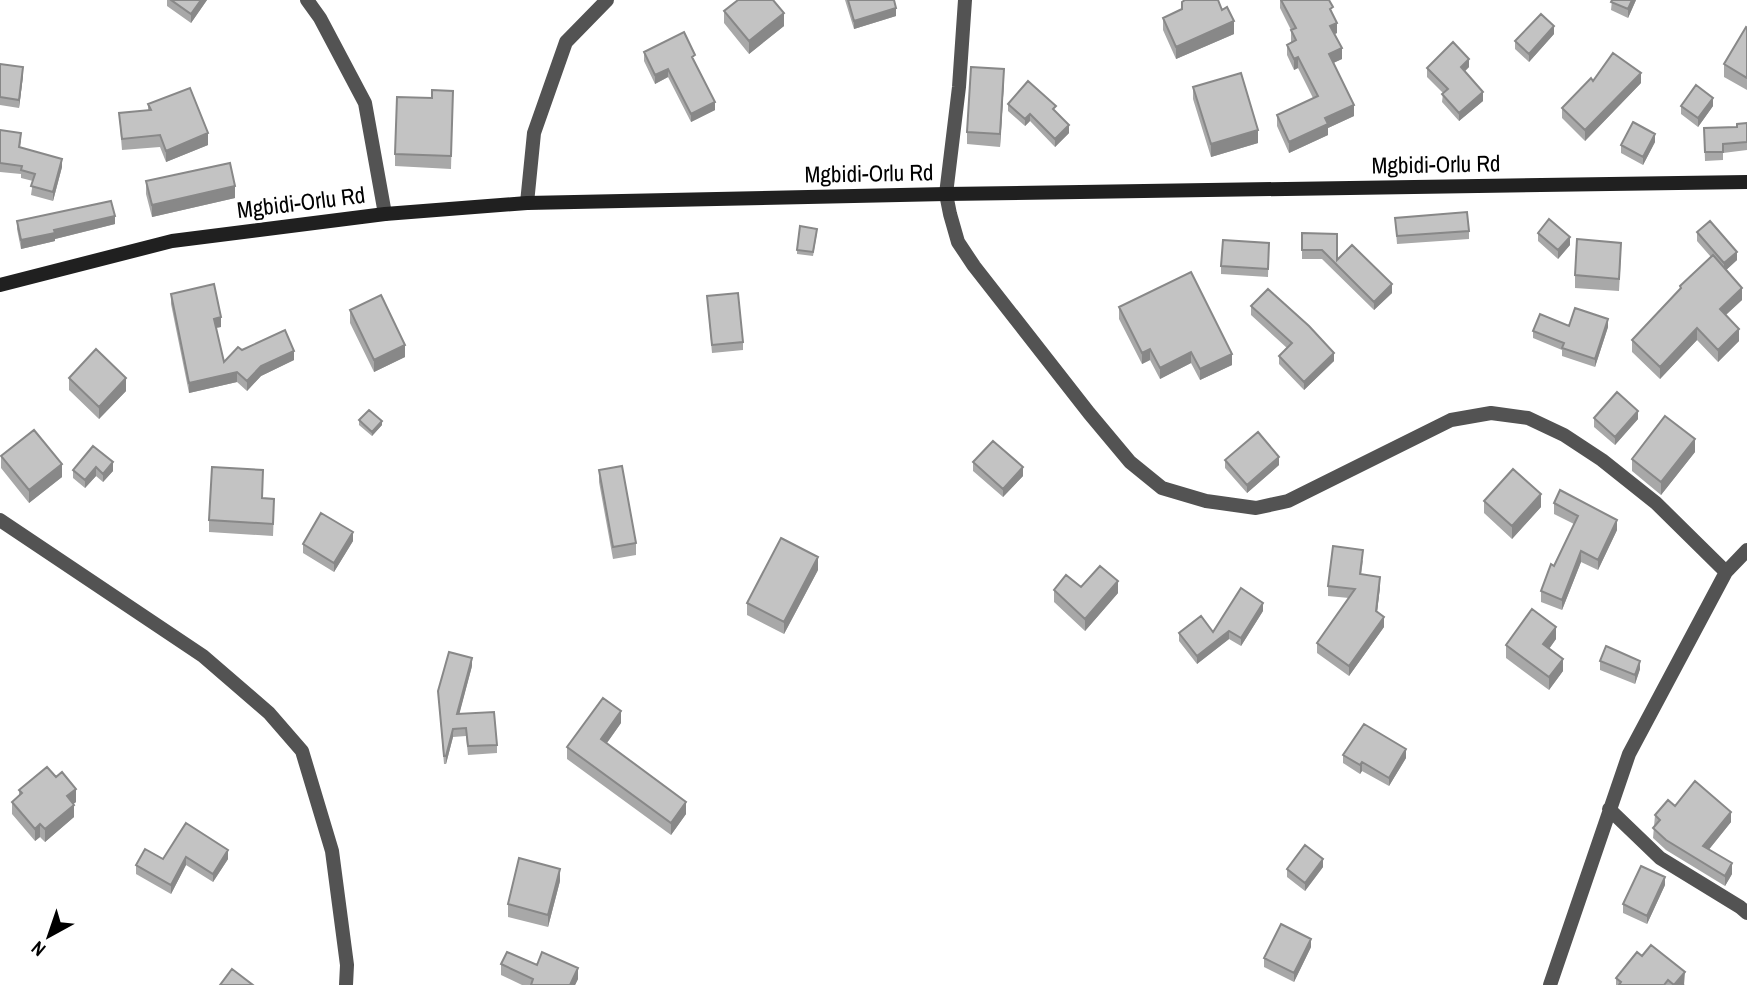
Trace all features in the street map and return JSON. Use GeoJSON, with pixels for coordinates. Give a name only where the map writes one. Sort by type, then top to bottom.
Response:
{"type":"FeatureCollection","features":[{"type":"Feature","properties":{"kind":"main road","name":"Mgbidi-Orlu Rd"},"geometry":{"type":"LineString","coordinates":[[0,285],[172,241],[385,214],[527,203],[1747,182]]}},
{"type":"Feature","properties":{"kind":"street"},"geometry":{"type":"LineString","coordinates":[[306,0],[320,18],[365,103],[385,214]]}},
{"type":"Feature","properties":{"kind":"street"},"geometry":{"type":"LineString","coordinates":[[527,203],[534,133],[566,42],[607,0]]}},
{"type":"Feature","properties":{"kind":"street"},"geometry":{"type":"LineString","coordinates":[[965,0],[959,87],[946,194],[958,242],[1089,413],[1130,462],[1161,488],[1206,501],[1256,508],[1288,501],[1451,420],[1491,414],[1528,418],[1564,435],[1602,460],[1656,503],[1726,572]]}},
{"type":"Feature","properties":{"kind":"street"},"geometry":{"type":"LineString","coordinates":[[0,520],[203,656],[269,713],[302,751],[332,852],[347,965],[346,985]]}},
{"type":"Feature","properties":{"kind":"street"},"geometry":{"type":"LineString","coordinates":[[1550,985],[1629,754],[1726,572],[1747,550]]}},
{"type":"Feature","properties":{"kind":"street"},"geometry":{"type":"LineString","coordinates":[[1609,809],[1660,858],[1747,913]]}},
{"type":"Feature","properties":{"kind":"building"},"geometry":{"type":"Polygon","coordinates":[[[171,0],[201,0],[191,14],[171,0]]]}},
{"type":"Feature","properties":{"kind":"building"},"geometry":{"type":"Polygon","coordinates":[[[738,0],[773,0],[784,13],[749,41],[724,11],[738,0]]]}},
{"type":"Feature","properties":{"kind":"building"},"geometry":{"type":"Polygon","coordinates":[[[848,0],[894,0],[896,8],[854,21],[848,0]]]}},
{"type":"Feature","properties":{"kind":"building"},"geometry":{"type":"Polygon","coordinates":[[[1218,0],[1222,10],[1227,7],[1234,21],[1176,47],[1163,18],[1182,9],[1182,2],[1218,0]]]}},
{"type":"Feature","properties":{"kind":"building"},"geometry":{"type":"Polygon","coordinates":[[[1281,0],[1329,0],[1337,23],[1330,26],[1342,48],[1329,54],[1354,105],[1325,118],[1328,124],[1289,142],[1277,115],[1318,96],[1298,57],[1294,59],[1287,45],[1296,40],[1291,30],[1296,28],[1281,0]]]}},
{"type":"Feature","properties":{"kind":"building"},"geometry":{"type":"Polygon","coordinates":[[[1632,0],[1628,9],[1611,2],[1632,0]]]}},
{"type":"Feature","properties":{"kind":"building"},"geometry":{"type":"Polygon","coordinates":[[[1541,14],[1554,26],[1529,54],[1515,41],[1541,14]]]}},
{"type":"Feature","properties":{"kind":"building"},"geometry":{"type":"Polygon","coordinates":[[[1747,28],[1747,78],[1724,64],[1747,28]]]}},
{"type":"Feature","properties":{"kind":"building"},"geometry":{"type":"Polygon","coordinates":[[[684,32],[695,55],[692,57],[715,102],[691,114],[668,69],[655,75],[644,52],[684,32]]]}},
{"type":"Feature","properties":{"kind":"building"},"geometry":{"type":"Polygon","coordinates":[[[1453,42],[1469,59],[1461,67],[1483,92],[1459,113],[1442,94],[1448,89],[1427,68],[1453,42]]]}},
{"type":"Feature","properties":{"kind":"building"},"geometry":{"type":"Polygon","coordinates":[[[1613,53],[1641,73],[1585,130],[1562,108],[1591,78],[1593,81],[1613,53]]]}},
{"type":"Feature","properties":{"kind":"building"},"geometry":{"type":"Polygon","coordinates":[[[0,64],[23,67],[19,100],[0,97],[0,64]]]}},
{"type":"Feature","properties":{"kind":"building"},"geometry":{"type":"Polygon","coordinates":[[[971,67],[1004,69],[1000,134],[967,132],[971,67]]]}},
{"type":"Feature","properties":{"kind":"building"},"geometry":{"type":"Polygon","coordinates":[[[1241,73],[1258,130],[1211,144],[1193,87],[1241,73]]]}},
{"type":"Feature","properties":{"kind":"building"},"geometry":{"type":"Polygon","coordinates":[[[1028,81],[1056,106],[1053,109],[1069,125],[1055,139],[1030,114],[1025,119],[1008,104],[1028,81]]]}},
{"type":"Feature","properties":{"kind":"building"},"geometry":{"type":"Polygon","coordinates":[[[1696,85],[1713,98],[1698,118],[1681,106],[1696,85]]]}},
{"type":"Feature","properties":{"kind":"building"},"geometry":{"type":"Polygon","coordinates":[[[190,88],[208,133],[166,151],[160,135],[122,139],[119,113],[151,110],[148,104],[190,88]]]}},
{"type":"Feature","properties":{"kind":"building"},"geometry":{"type":"Polygon","coordinates":[[[432,90],[453,91],[451,156],[395,154],[397,97],[432,98],[432,90]]]}},
{"type":"Feature","properties":{"kind":"building"},"geometry":{"type":"Polygon","coordinates":[[[1633,122],[1655,134],[1643,157],[1621,145],[1633,122]]]}},
{"type":"Feature","properties":{"kind":"building"},"geometry":{"type":"Polygon","coordinates":[[[1747,123],[1747,142],[1723,144],[1723,152],[1705,152],[1704,128],[1737,127],[1737,124],[1747,123]]]}},
{"type":"Feature","properties":{"kind":"building"},"geometry":{"type":"Polygon","coordinates":[[[0,130],[21,133],[19,147],[62,159],[53,192],[31,186],[35,174],[21,170],[22,166],[0,163],[0,130]]]}},
{"type":"Feature","properties":{"kind":"building"},"geometry":{"type":"Polygon","coordinates":[[[230,163],[235,186],[152,205],[146,181],[230,163]]]}},
{"type":"Feature","properties":{"kind":"building"},"geometry":{"type":"Polygon","coordinates":[[[111,201],[115,216],[21,240],[17,221],[111,201]]]}},
{"type":"Feature","properties":{"kind":"building"},"geometry":{"type":"Polygon","coordinates":[[[1467,212],[1469,231],[1397,236],[1395,218],[1467,212]]]}},
{"type":"Feature","properties":{"kind":"building"},"geometry":{"type":"Polygon","coordinates":[[[1549,219],[1570,237],[1558,250],[1538,233],[1549,219]]]}},
{"type":"Feature","properties":{"kind":"building"},"geometry":{"type":"Polygon","coordinates":[[[1710,221],[1737,252],[1724,263],[1697,232],[1710,221]]]}},
{"type":"Feature","properties":{"kind":"building"},"geometry":{"type":"Polygon","coordinates":[[[800,226],[817,229],[813,252],[797,250],[800,226]]]}},
{"type":"Feature","properties":{"kind":"building"},"geometry":{"type":"Polygon","coordinates":[[[1302,233],[1337,234],[1337,260],[1352,245],[1392,284],[1374,302],[1322,250],[1302,250],[1302,233]]]}},
{"type":"Feature","properties":{"kind":"building"},"geometry":{"type":"Polygon","coordinates":[[[1577,239],[1621,243],[1619,279],[1575,275],[1577,239]]]}},
{"type":"Feature","properties":{"kind":"building"},"geometry":{"type":"Polygon","coordinates":[[[1223,240],[1269,243],[1268,269],[1221,266],[1223,240]]]}},
{"type":"Feature","properties":{"kind":"building"},"geometry":{"type":"Polygon","coordinates":[[[1713,255],[1742,288],[1720,309],[1739,329],[1718,350],[1697,328],[1660,367],[1632,340],[1680,286],[1713,255]]]}},
{"type":"Feature","properties":{"kind":"building"},"geometry":{"type":"Polygon","coordinates":[[[1191,272],[1232,354],[1200,369],[1191,352],[1160,368],[1150,349],[1142,353],[1119,307],[1191,272]]]}},
{"type":"Feature","properties":{"kind":"building"},"geometry":{"type":"Polygon","coordinates":[[[214,284],[221,317],[214,319],[224,362],[238,347],[242,350],[285,330],[294,351],[261,366],[247,381],[237,372],[189,383],[171,294],[214,284]]]}},
{"type":"Feature","properties":{"kind":"building"},"geometry":{"type":"Polygon","coordinates":[[[1268,289],[1334,353],[1304,382],[1279,356],[1292,343],[1251,306],[1268,289]]]}},
{"type":"Feature","properties":{"kind":"building"},"geometry":{"type":"Polygon","coordinates":[[[738,293],[743,342],[712,345],[707,296],[738,293]]]}},
{"type":"Feature","properties":{"kind":"building"},"geometry":{"type":"Polygon","coordinates":[[[381,295],[405,345],[374,360],[350,310],[381,295]]]}},
{"type":"Feature","properties":{"kind":"building"},"geometry":{"type":"Polygon","coordinates":[[[1575,308],[1608,319],[1595,359],[1562,348],[1564,343],[1533,331],[1540,314],[1569,326],[1575,308]]]}},
{"type":"Feature","properties":{"kind":"building"},"geometry":{"type":"Polygon","coordinates":[[[96,349],[126,378],[99,407],[69,378],[96,349]]]}},
{"type":"Feature","properties":{"kind":"building"},"geometry":{"type":"Polygon","coordinates":[[[1617,392],[1638,411],[1615,437],[1594,418],[1617,392]]]}},
{"type":"Feature","properties":{"kind":"building"},"geometry":{"type":"Polygon","coordinates":[[[369,410],[382,421],[372,432],[359,420],[369,410]]]}},
{"type":"Feature","properties":{"kind":"building"},"geometry":{"type":"Polygon","coordinates":[[[1665,416],[1695,439],[1661,482],[1632,459],[1665,416]]]}},
{"type":"Feature","properties":{"kind":"building"},"geometry":{"type":"Polygon","coordinates":[[[34,430],[62,464],[29,490],[1,456],[34,430]]]}},
{"type":"Feature","properties":{"kind":"building"},"geometry":{"type":"Polygon","coordinates":[[[1258,432],[1279,457],[1247,485],[1225,460],[1258,432]]]}},
{"type":"Feature","properties":{"kind":"building"},"geometry":{"type":"Polygon","coordinates":[[[993,441],[1023,467],[1003,489],[973,462],[993,441]]]}},
{"type":"Feature","properties":{"kind":"building"},"geometry":{"type":"Polygon","coordinates":[[[93,446],[113,462],[103,474],[96,467],[85,480],[73,470],[93,446]]]}},
{"type":"Feature","properties":{"kind":"building"},"geometry":{"type":"Polygon","coordinates":[[[622,466],[636,543],[613,547],[599,470],[622,466]]]}},
{"type":"Feature","properties":{"kind":"building"},"geometry":{"type":"Polygon","coordinates":[[[212,467],[263,470],[262,498],[274,499],[273,524],[209,520],[212,467]]]}},
{"type":"Feature","properties":{"kind":"building"},"geometry":{"type":"Polygon","coordinates":[[[1513,469],[1541,494],[1512,526],[1484,501],[1513,469]]]}},
{"type":"Feature","properties":{"kind":"building"},"geometry":{"type":"Polygon","coordinates":[[[1560,490],[1617,520],[1598,560],[1581,551],[1562,600],[1541,591],[1551,564],[1554,566],[1578,516],[1554,503],[1560,490]]]}},
{"type":"Feature","properties":{"kind":"building"},"geometry":{"type":"Polygon","coordinates":[[[321,513],[353,532],[334,563],[303,544],[321,513]]]}},
{"type":"Feature","properties":{"kind":"building"},"geometry":{"type":"Polygon","coordinates":[[[781,538],[818,557],[784,622],[747,603],[781,538]]]}},
{"type":"Feature","properties":{"kind":"building"},"geometry":{"type":"Polygon","coordinates":[[[1333,546],[1363,550],[1360,574],[1380,577],[1376,611],[1384,617],[1349,666],[1317,643],[1355,589],[1328,586],[1333,546]]]}},
{"type":"Feature","properties":{"kind":"building"},"geometry":{"type":"Polygon","coordinates":[[[1100,566],[1118,581],[1085,619],[1054,590],[1066,575],[1081,587],[1100,566]]]}},
{"type":"Feature","properties":{"kind":"building"},"geometry":{"type":"Polygon","coordinates":[[[1241,588],[1263,603],[1241,638],[1229,631],[1197,656],[1179,633],[1201,616],[1213,632],[1241,588]]]}},
{"type":"Feature","properties":{"kind":"building"},"geometry":{"type":"Polygon","coordinates":[[[1532,609],[1556,627],[1543,644],[1563,659],[1549,677],[1506,645],[1532,609]]]}},
{"type":"Feature","properties":{"kind":"building"},"geometry":{"type":"Polygon","coordinates":[[[1606,646],[1640,661],[1635,675],[1600,661],[1606,646]]]}},
{"type":"Feature","properties":{"kind":"building"},"geometry":{"type":"Polygon","coordinates":[[[449,652],[472,658],[457,714],[494,712],[497,745],[468,746],[466,728],[453,729],[444,756],[438,691],[449,652]]]}},
{"type":"Feature","properties":{"kind":"building"},"geometry":{"type":"Polygon","coordinates":[[[603,698],[621,711],[601,739],[686,802],[671,823],[567,747],[603,698]]]}},
{"type":"Feature","properties":{"kind":"building"},"geometry":{"type":"Polygon","coordinates":[[[1364,724],[1406,749],[1389,778],[1362,762],[1360,765],[1343,755],[1364,724]]]}},
{"type":"Feature","properties":{"kind":"building"},"geometry":{"type":"Polygon","coordinates":[[[47,767],[56,777],[62,772],[76,789],[67,796],[74,805],[45,829],[40,824],[35,829],[12,802],[22,793],[19,790],[47,767]]]}},
{"type":"Feature","properties":{"kind":"building"},"geometry":{"type":"Polygon","coordinates":[[[1695,781],[1731,812],[1703,846],[1732,863],[1725,876],[1666,840],[1653,828],[1660,820],[1655,815],[1668,800],[1675,806],[1695,781]]]}},
{"type":"Feature","properties":{"kind":"building"},"geometry":{"type":"Polygon","coordinates":[[[186,823],[228,850],[213,874],[186,857],[171,885],[136,865],[145,849],[163,859],[186,823]]]}},
{"type":"Feature","properties":{"kind":"building"},"geometry":{"type":"Polygon","coordinates":[[[1305,845],[1323,859],[1305,883],[1287,869],[1305,845]]]}},
{"type":"Feature","properties":{"kind":"building"},"geometry":{"type":"Polygon","coordinates":[[[519,858],[560,869],[548,915],[508,904],[519,858]]]}},
{"type":"Feature","properties":{"kind":"building"},"geometry":{"type":"Polygon","coordinates":[[[1641,866],[1665,877],[1647,916],[1623,904],[1641,866]]]}},
{"type":"Feature","properties":{"kind":"building"},"geometry":{"type":"Polygon","coordinates":[[[1281,924],[1311,939],[1294,973],[1264,958],[1281,924]]]}},
{"type":"Feature","properties":{"kind":"building"},"geometry":{"type":"Polygon","coordinates":[[[1651,945],[1685,972],[1674,985],[1668,980],[1664,985],[1619,985],[1621,982],[1616,978],[1637,952],[1642,956],[1651,945]]]}},
{"type":"Feature","properties":{"kind":"building"},"geometry":{"type":"Polygon","coordinates":[[[507,952],[537,965],[542,952],[578,968],[570,985],[531,985],[533,979],[501,964],[507,952]]]}},
{"type":"Feature","properties":{"kind":"building"},"geometry":{"type":"Polygon","coordinates":[[[232,969],[253,985],[220,985],[232,969]]]}}]}
